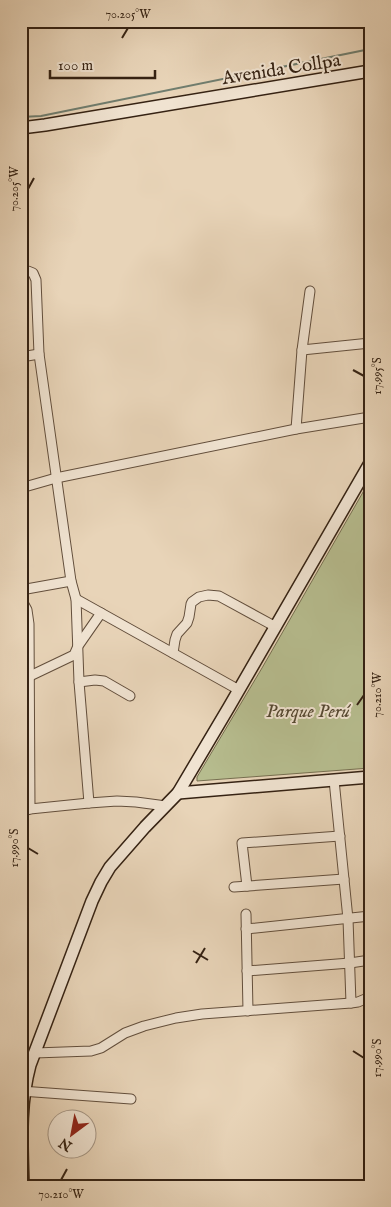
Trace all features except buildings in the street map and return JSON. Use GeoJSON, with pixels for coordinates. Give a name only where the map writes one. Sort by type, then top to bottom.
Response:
{"type":"FeatureCollection","features":[{"type":"Feature","properties":{"kind":"main road","name":"Avenida Collpa"},"geometry":{"type":"LineString","coordinates":[[21,128],[74,121],[370,71]]}},
{"type":"Feature","properties":{"kind":"main road"},"geometry":{"type":"LineString","coordinates":[[23,1186],[23,1091],[30,1065],[92,901],[101,882],[110,867],[178,793],[370,463]]}},
{"type":"Feature","properties":{"kind":"main road"},"geometry":{"type":"LineString","coordinates":[[178,793],[370,776]]}},
{"type":"Feature","properties":{"kind":"street"},"geometry":{"type":"LineString","coordinates":[[21,271],[33,273],[36,280],[39,354],[71,581],[76,598],[79,682],[89,803]]}},
{"type":"Feature","properties":{"kind":"street"},"geometry":{"type":"LineString","coordinates":[[296,430],[302,350],[310,291]]}},
{"type":"Feature","properties":{"kind":"street"},"geometry":{"type":"LineString","coordinates":[[302,350],[370,343]]}},
{"type":"Feature","properties":{"kind":"street"},"geometry":{"type":"LineString","coordinates":[[21,357],[39,354]]}},
{"type":"Feature","properties":{"kind":"street"},"geometry":{"type":"LineString","coordinates":[[21,488],[56,478],[370,417]]}},
{"type":"Feature","properties":{"kind":"street"},"geometry":{"type":"LineString","coordinates":[[21,590],[71,581]]}},
{"type":"Feature","properties":{"kind":"street"},"geometry":{"type":"LineString","coordinates":[[174,653],[177,634],[190,617],[190,604],[208,595],[219,596],[276,627]]}},
{"type":"Feature","properties":{"kind":"street"},"geometry":{"type":"LineString","coordinates":[[76,598],[239,690]]}},
{"type":"Feature","properties":{"kind":"street"},"geometry":{"type":"LineString","coordinates":[[21,599],[27,610],[29,624],[30,676],[26,810],[89,803],[136,802],[166,806]]}},
{"type":"Feature","properties":{"kind":"street"},"geometry":{"type":"LineString","coordinates":[[30,676],[74,655],[101,612]]}},
{"type":"Feature","properties":{"kind":"street"},"geometry":{"type":"LineString","coordinates":[[79,682],[104,681],[130,696]]}},
{"type":"Feature","properties":{"kind":"street"},"geometry":{"type":"LineString","coordinates":[[334,780],[348,918],[351,1003]]}},
{"type":"Feature","properties":{"kind":"street"},"geometry":{"type":"LineString","coordinates":[[246,886],[242,843],[340,836]]}},
{"type":"Feature","properties":{"kind":"street"},"geometry":{"type":"LineString","coordinates":[[234,887],[344,879]]}},
{"type":"Feature","properties":{"kind":"street"},"geometry":{"type":"LineString","coordinates":[[246,914],[248,1011]]}},
{"type":"Feature","properties":{"kind":"street"},"geometry":{"type":"LineString","coordinates":[[246,929],[370,916]]}},
{"type":"Feature","properties":{"kind":"street"},"geometry":{"type":"LineString","coordinates":[[247,971],[370,960]]}},
{"type":"Feature","properties":{"kind":"street"},"geometry":{"type":"LineString","coordinates":[[35,1053],[91,1051],[102,1048],[125,1033],[176,1018],[202,1014],[351,1003],[370,997]]}},
{"type":"Feature","properties":{"kind":"street"},"geometry":{"type":"LineString","coordinates":[[23,1091],[131,1099]]}},
{"type":"Feature","properties":{"kind":"green space","name":"Parque Perú"},"geometry":{"type":"Polygon","coordinates":[[[370,480],[370,768],[197,781],[197,777],[370,480]]]}},
{"type":"Feature","properties":{"kind":"waterway"},"geometry":{"type":"LineString","coordinates":[[21,117],[41,116],[370,49]]}}]}
